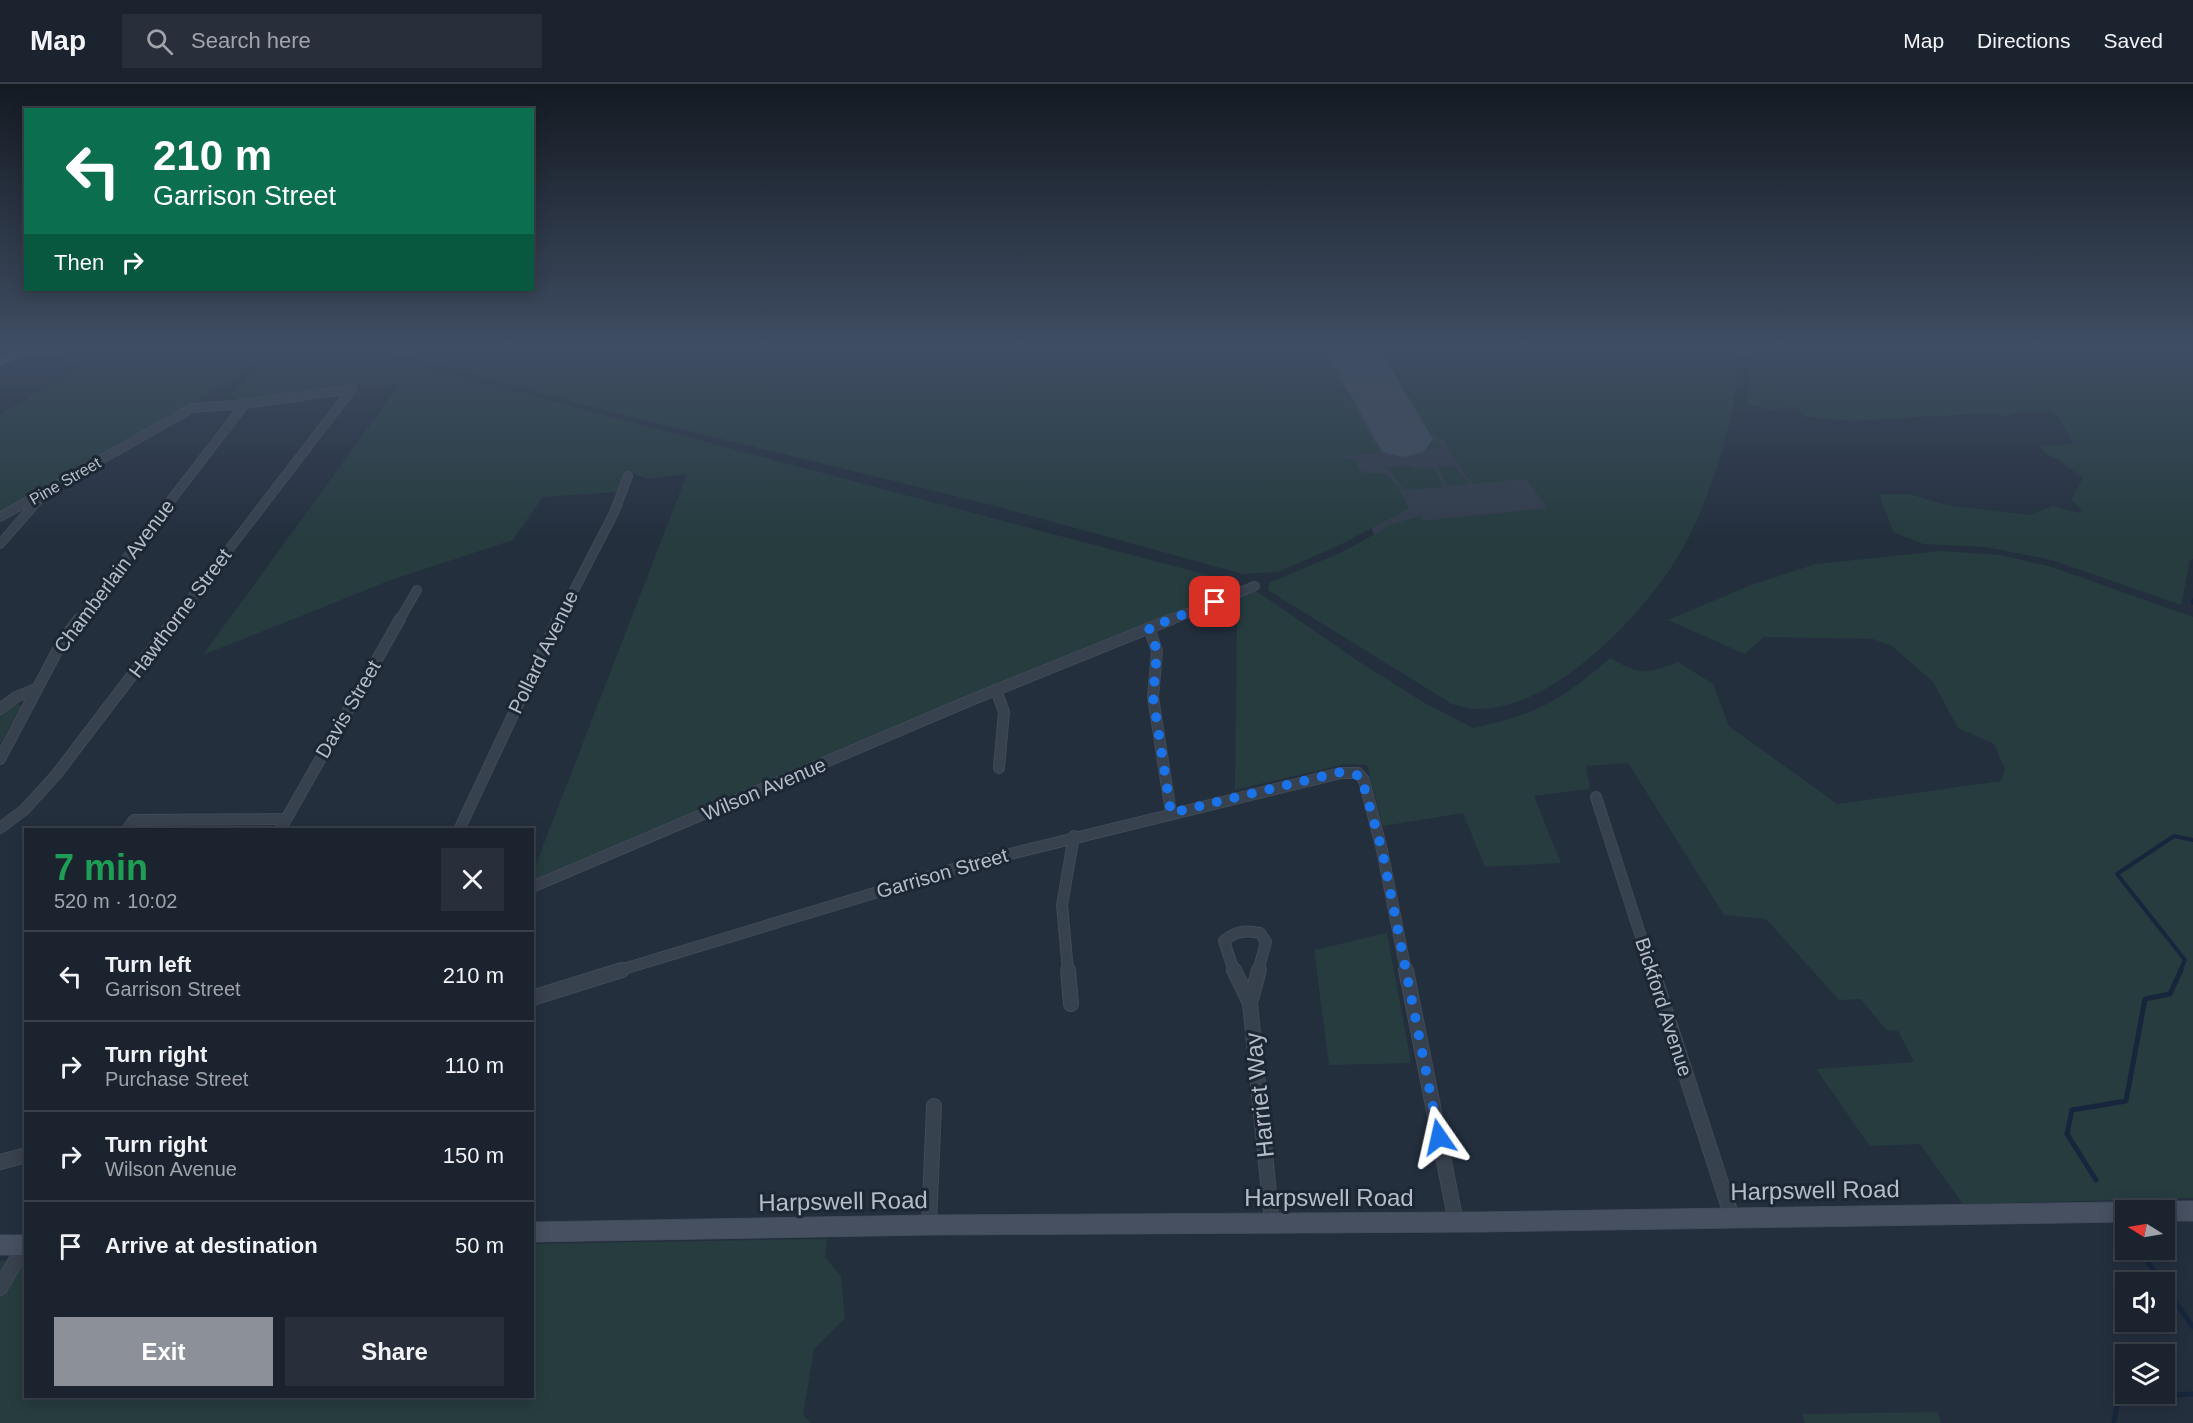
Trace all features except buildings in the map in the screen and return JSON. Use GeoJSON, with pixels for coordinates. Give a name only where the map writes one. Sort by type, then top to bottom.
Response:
{"type":"FeatureCollection","features":[{"type":"Feature","properties":{"kind":"main road"},"geometry":{"type":"LineString","coordinates":[[2175,1211],[2193,1211]]}},
{"type":"Feature","properties":{"kind":"main road","name":"Harpswell Road"},"geometry":{"type":"LineString","coordinates":[[534,1232],[929,1225],[1456,1222],[2115,1212]]}},
{"type":"Feature","properties":{"kind":"main road"},"geometry":{"type":"LineString","coordinates":[[0,1245],[24,1245]]}},
{"type":"Feature","properties":{"kind":"street","name":"Pine Street"},"geometry":{"type":"LineString","coordinates":[[0,518],[186,411]]}},
{"type":"Feature","properties":{"kind":"street","name":"Chamberlain Avenue"},"geometry":{"type":"LineString","coordinates":[[0,759],[36,689],[80,617],[239,411]]}},
{"type":"Feature","properties":{"kind":"street","name":"Hawthorne Street"},"geometry":{"type":"LineString","coordinates":[[0,828],[24,810],[56,775],[335,411]]}},
{"type":"Feature","properties":{"kind":"street","name":"Pollard Avenue"},"geometry":{"type":"LineString","coordinates":[[460,828],[565,604],[614,513],[628,476]]}},
{"type":"Feature","properties":{"kind":"street"},"geometry":{"type":"LineString","coordinates":[[0,543],[44,493]]}},
{"type":"Feature","properties":{"kind":"street","name":"Wilson Avenue"},"geometry":{"type":"LineString","coordinates":[[534,886],[996,690],[1255,586]]}},
{"type":"Feature","properties":{"kind":"street","name":"Davis Street"},"geometry":{"type":"LineString","coordinates":[[281,828],[417,590]]}},
{"type":"Feature","properties":{"kind":"street"},"geometry":{"type":"LineString","coordinates":[[1149,628],[1157,651],[1153,697],[1171,813]]}},
{"type":"Feature","properties":{"kind":"street"},"geometry":{"type":"LineString","coordinates":[[0,709],[16,697],[36,689]]}},
{"type":"Feature","properties":{"kind":"street"},"geometry":{"type":"LineString","coordinates":[[996,690],[1004,712],[999,768]]}},
{"type":"Feature","properties":{"kind":"street","name":"Garrison Street"},"geometry":{"type":"LineString","coordinates":[[534,997],[779,920],[1074,836],[1341,772],[1358,773],[1364,780],[1382,850],[1456,1222]]}},
{"type":"Feature","properties":{"kind":"street","name":"Bickford Avenue"},"geometry":{"type":"LineString","coordinates":[[1596,797],[1732,1217]]}},
{"type":"Feature","properties":{"kind":"street"},"geometry":{"type":"LineString","coordinates":[[129,828],[134,820],[286,819]]}},
{"type":"Feature","properties":{"kind":"street"},"geometry":{"type":"LineString","coordinates":[[1071,1004],[1062,905],[1074,836]]}},
{"type":"Feature","properties":{"kind":"street","name":"Harriet Way"},"geometry":{"type":"LineString","coordinates":[[1250,1003],[1266,942],[1260,933],[1244,929],[1231,934],[1224,941],[1229,960],[1250,1003],[1272,1223]]}},
{"type":"Feature","properties":{"kind":"street"},"geometry":{"type":"LineString","coordinates":[[929,1225],[934,1106]]}},
{"type":"Feature","properties":{"kind":"street"},"geometry":{"type":"LineString","coordinates":[[0,1162],[24,1156]]}},
{"type":"Feature","properties":{"kind":"street"},"geometry":{"type":"LineString","coordinates":[[0,1288],[24,1247]]}},
{"type":"Feature","properties":{"kind":"shaded area"},"geometry":{"type":"Polygon","coordinates":[[[1316,411],[1486,411],[1559,519],[1375,538],[1369,520],[1316,411]]]}},
{"type":"Feature","properties":{"kind":"green space"},"geometry":{"type":"Polygon","coordinates":[[[6,411],[178,411],[0,513],[0,415],[6,411]]]}},
{"type":"Feature","properties":{"kind":"green space"},"geometry":{"type":"Polygon","coordinates":[[[380,411],[590,411],[1215,577],[1259,593],[1364,665],[1423,702],[1473,728],[1514,717],[1547,704],[1577,685],[1610,658],[1629,668],[1644,671],[1678,662],[1713,684],[1729,726],[1837,804],[2001,781],[2005,769],[1994,744],[1958,728],[1933,682],[1892,646],[1873,639],[1764,637],[1745,654],[1668,620],[1751,585],[1816,564],[1942,551],[2000,555],[2049,566],[2193,617],[2193,1198],[1963,1204],[1920,1144],[1870,1146],[1816,1069],[1914,1062],[1898,1031],[1886,1030],[1861,999],[1839,1000],[1766,919],[1724,915],[1628,763],[1586,766],[1590,789],[1534,796],[1561,863],[1485,867],[1463,813],[1383,826],[1367,765],[1346,764],[1235,790],[1237,608],[1203,604],[534,882],[534,869],[687,474],[647,479],[626,470],[617,492],[543,497],[513,540],[391,580],[203,655],[380,411]]]}},
{"type":"Feature","properties":{"kind":"green space"},"geometry":{"type":"Polygon","coordinates":[[[610,411],[1357,411],[1374,443],[1380,443],[1384,450],[1379,451],[1380,453],[1343,456],[1344,458],[1354,458],[1362,473],[1385,473],[1396,484],[1409,508],[1340,545],[1278,572],[1243,574],[991,505],[610,411]]]}},
{"type":"Feature","properties":{"kind":"green space"},"geometry":{"type":"Polygon","coordinates":[[[1416,411],[1732,411],[1714,477],[1689,537],[1673,565],[1650,597],[1590,658],[1555,683],[1520,701],[1485,709],[1452,704],[1268,590],[1269,583],[1340,553],[1393,524],[1420,516],[1422,521],[1547,508],[1527,479],[1473,484],[1443,440],[1430,435],[1416,411]]]}},
{"type":"Feature","properties":{"kind":"green space"},"geometry":{"type":"Polygon","coordinates":[[[1801,411],[2021,411],[2007,416],[1992,413],[1851,421],[1807,417],[1801,411]]]}},
{"type":"Feature","properties":{"kind":"green space"},"geometry":{"type":"Polygon","coordinates":[[[2038,411],[2193,411],[2193,559],[2190,560],[2181,605],[2052,560],[1985,547],[1923,544],[1893,532],[1879,494],[1909,494],[1947,505],[2030,515],[2053,506],[2079,513],[2082,509],[2071,500],[2083,478],[2057,459],[2044,453],[2040,446],[2073,444],[2061,421],[2053,412],[2038,411]]]}},
{"type":"Feature","properties":{"kind":"green space"},"geometry":{"type":"Polygon","coordinates":[[[1432,438],[1437,440],[1443,448],[1420,450],[1423,447],[1416,441],[1406,441],[1404,444],[1406,448],[1388,450],[1384,442],[1432,438]]]}},
{"type":"Feature","properties":{"kind":"green space"},"geometry":{"type":"Polygon","coordinates":[[[1407,465],[1418,469],[1433,467],[1444,487],[1404,490],[1387,467],[1407,465]]]}},
{"type":"Feature","properties":{"kind":"green space"},"geometry":{"type":"Polygon","coordinates":[[[1454,465],[1469,484],[1448,486],[1437,466],[1454,465]]]}},
{"type":"Feature","properties":{"kind":"green space"},"geometry":{"type":"Polygon","coordinates":[[[15,704],[22,705],[0,744],[0,714],[15,704]]]}},
{"type":"Feature","properties":{"kind":"green space"},"geometry":{"type":"Polygon","coordinates":[[[1387,933],[1411,1063],[1329,1065],[1314,950],[1387,933]]]}},
{"type":"Feature","properties":{"kind":"green space"},"geometry":{"type":"Polygon","coordinates":[[[827,1239],[825,1257],[841,1276],[845,1318],[814,1349],[803,1415],[811,1423],[0,1423],[0,1261],[24,1260],[24,1398],[534,1398],[534,1244],[827,1239]]]}},
{"type":"Feature","properties":{"kind":"green space"},"geometry":{"type":"Polygon","coordinates":[[[1937,1412],[1941,1423],[1805,1423],[1802,1414],[1937,1412]]]}},
{"type":"Feature","properties":{"kind":"waterway"},"geometry":{"type":"LineString","coordinates":[[2180,971],[2185,960],[2117,874],[2174,836],[2193,840]]}},
{"type":"Feature","properties":{"kind":"waterway"},"geometry":{"type":"LineString","coordinates":[[2096,1180],[2067,1134],[2072,1110],[2126,1101],[2145,999],[2170,994],[2181,970]]}},
{"type":"Feature","properties":{"kind":"waterway"},"geometry":{"type":"LineString","coordinates":[[2146,1260],[2155,1272]]}},
{"type":"Feature","properties":{"kind":"waterway"},"geometry":{"type":"LineString","coordinates":[[2175,1302],[2193,1327]]}},
{"type":"Feature","properties":{"kind":"waterway"},"geometry":{"type":"LineString","coordinates":[[2114,1423],[2118,1398],[2193,1394]]}},
{"type":"Feature","properties":{"kind":"runway"},"geometry":{"type":"LineString","coordinates":[[1388,411],[1403,439]]}},
{"type":"Feature","properties":{"kind":"route"},"geometry":{"type":"LineString","coordinates":[[1215,602],[1149,628],[1157,651],[1153,697],[1171,813],[1341,772],[1358,773],[1361,776],[1382,850],[1439,1137]]}}]}
